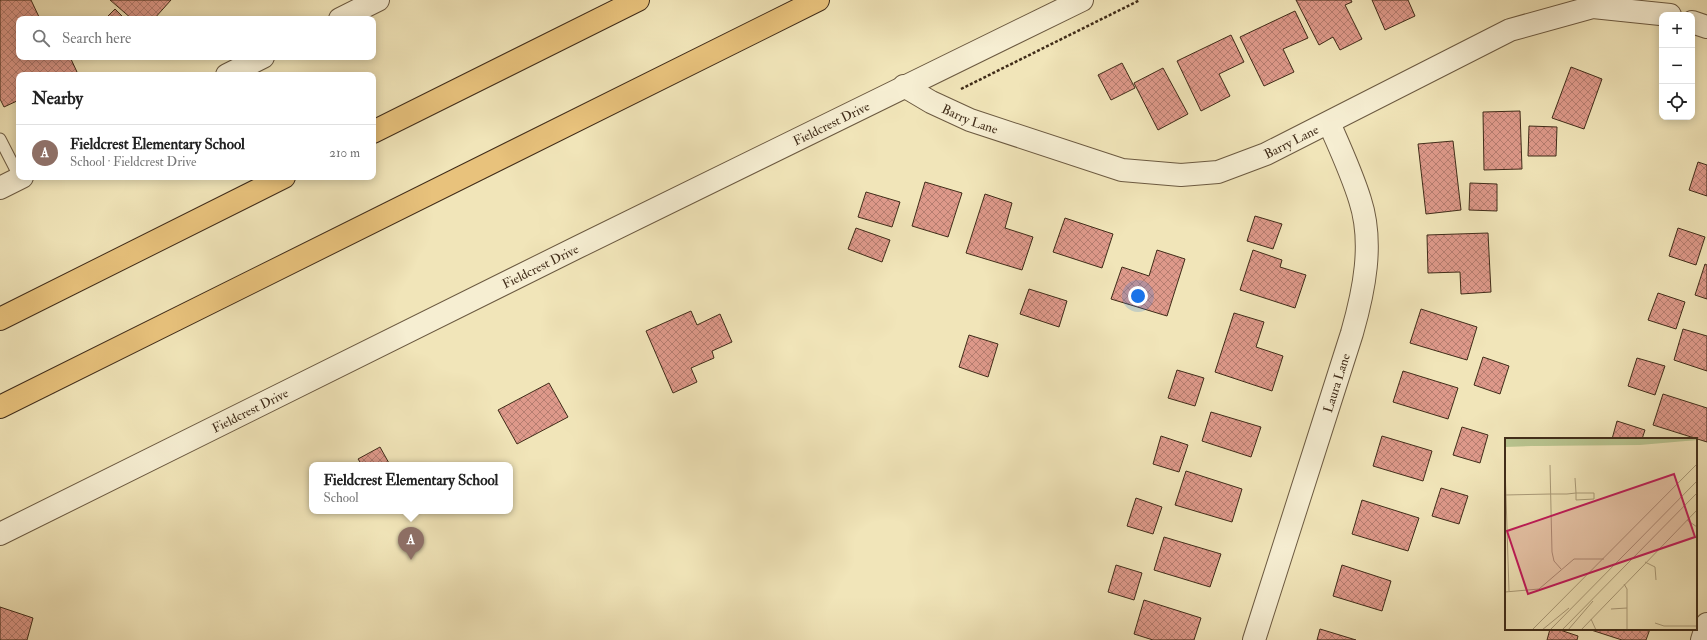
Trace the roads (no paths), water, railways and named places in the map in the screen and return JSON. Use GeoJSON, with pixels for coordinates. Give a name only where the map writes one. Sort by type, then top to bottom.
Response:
{"type":"FeatureCollection","features":[{"type":"Feature","properties":{"kind":"highway"},"geometry":{"type":"LineString","coordinates":[[376,131],[638,0]]}},
{"type":"Feature","properties":{"kind":"highway"},"geometry":{"type":"LineString","coordinates":[[0,407],[818,0]]}},
{"type":"Feature","properties":{"kind":"highway"},"geometry":{"type":"LineString","coordinates":[[0,319],[278,180]]}},
{"type":"Feature","properties":{"kind":"street"},"geometry":{"type":"LineString","coordinates":[[346,16],[378,0]]}},
{"type":"Feature","properties":{"kind":"street","name":"Fieldcrest Drive"},"geometry":{"type":"LineString","coordinates":[[0,534],[904,86],[1082,0]]}},
{"type":"Feature","properties":{"kind":"street","name":"Barry Lane"},"geometry":{"type":"LineString","coordinates":[[904,86],[931,102],[970,120],[1122,170],[1181,175],[1218,172],[1266,154],[1510,30],[1593,7],[1659,14]]}},
{"type":"Feature","properties":{"kind":"street"},"geometry":{"type":"LineString","coordinates":[[1695,23],[1707,27]]}},
{"type":"Feature","properties":{"kind":"street"},"geometry":{"type":"LineString","coordinates":[[232,72],[257,60]]}},
{"type":"Feature","properties":{"kind":"street","name":"Laura Lane"},"geometry":{"type":"LineString","coordinates":[[1254,640],[1352,333],[1364,287],[1366,256],[1365,223],[1360,200],[1329,123]]}},
{"type":"Feature","properties":{"kind":"street"},"geometry":{"type":"LineString","coordinates":[[0,188],[16,179]]}},
{"type":"Feature","properties":{"kind":"street"},"geometry":{"type":"LineString","coordinates":[[1702,640],[1707,624]]}},
{"type":"Feature","properties":{"kind":"lane"},"geometry":{"type":"LineString","coordinates":[[0,139],[16,169]]}},
{"type":"Feature","properties":{"kind":"place","name":"Fieldcrest Elementary School"},"geometry":{"type":"Point","coordinates":[411,560]}}]}
